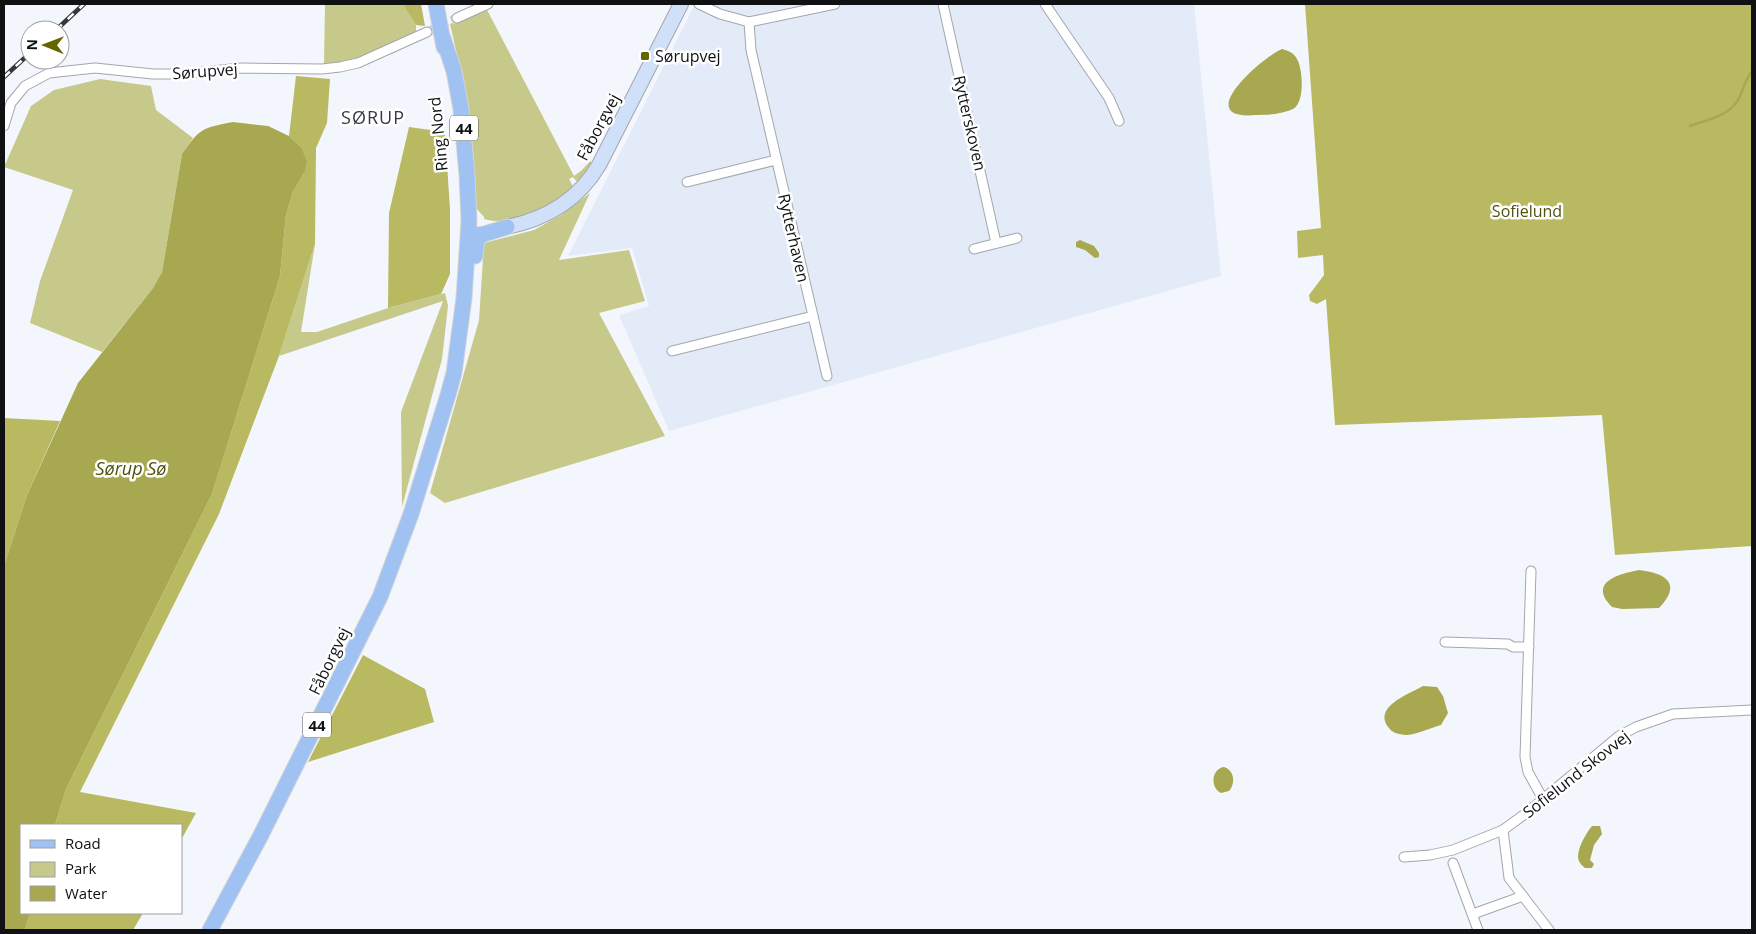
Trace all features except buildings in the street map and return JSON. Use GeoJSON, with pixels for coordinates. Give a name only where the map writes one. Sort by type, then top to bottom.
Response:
{"type":"FeatureCollection","features":[{"type":"Feature","properties":{"kind":"main road","name":"Ring Nord"},"geometry":{"type":"LineString","coordinates":[[436,4],[443,38],[470,229]]}},
{"type":"Feature","properties":{"kind":"main road"},"geometry":{"type":"LineString","coordinates":[[470,229],[507,227]]}},
{"type":"Feature","properties":{"kind":"main road","name":"Fåborgvej"},"geometry":{"type":"LineString","coordinates":[[210,930],[283,792],[380,597],[411,514],[468,326],[478,237],[470,229]]}},
{"type":"Feature","properties":{"kind":"main road","name":"Fåborgvej"},"geometry":{"type":"LineString","coordinates":[[438,424],[470,229]]}},
{"type":"Feature","properties":{"kind":"street"},"geometry":{"type":"LineString","coordinates":[[457,18],[488,4]]}},
{"type":"Feature","properties":{"kind":"street","name":"Fåborgvej"},"geometry":{"type":"LineString","coordinates":[[507,227],[550,213],[572,198],[591,177],[600,164],[681,4]]}},
{"type":"Feature","properties":{"kind":"street"},"geometry":{"type":"LineString","coordinates":[[699,4],[720,14],[749,22],[834,4]]}},
{"type":"Feature","properties":{"kind":"street","name":"Rytterskoven"},"geometry":{"type":"LineString","coordinates":[[943,4],[996,243]]}},
{"type":"Feature","properties":{"kind":"street"},"geometry":{"type":"LineString","coordinates":[[1045,4],[1108,98],[1119,121]]}},
{"type":"Feature","properties":{"kind":"street","name":"Rytterhaven"},"geometry":{"type":"LineString","coordinates":[[749,22],[751,50],[827,376]]}},
{"type":"Feature","properties":{"kind":"street","name":"Sørupvej"},"geometry":{"type":"LineString","coordinates":[[4,126],[11,103],[25,86],[49,74],[95,68],[153,74],[182,74],[240,68],[322,69],[358,63],[427,32]]}},
{"type":"Feature","properties":{"kind":"street"},"geometry":{"type":"LineString","coordinates":[[687,182],[776,160]]}},
{"type":"Feature","properties":{"kind":"street"},"geometry":{"type":"LineString","coordinates":[[974,249],[1017,238]]}},
{"type":"Feature","properties":{"kind":"street"},"geometry":{"type":"LineString","coordinates":[[672,351],[813,316]]}},
{"type":"Feature","properties":{"kind":"street"},"geometry":{"type":"LineString","coordinates":[[1531,571],[1525,757],[1528,772],[1543,799]]}},
{"type":"Feature","properties":{"kind":"street"},"geometry":{"type":"LineString","coordinates":[[1445,642],[1508,644],[1513,647],[1529,648]]}},
{"type":"Feature","properties":{"kind":"street","name":"Sofielund Skovvej"},"geometry":{"type":"LineString","coordinates":[[1404,856],[1430,855],[1453,850],[1503,830],[1618,736],[1636,727],[1674,714],[1752,710]]}},
{"type":"Feature","properties":{"kind":"street"},"geometry":{"type":"LineString","coordinates":[[1503,830],[1509,878],[1549,930]]}},
{"type":"Feature","properties":{"kind":"street"},"geometry":{"type":"LineString","coordinates":[[1453,863],[1478,930]]}},
{"type":"Feature","properties":{"kind":"street"},"geometry":{"type":"LineString","coordinates":[[1473,914],[1523,896]]}},
{"type":"Feature","properties":{"kind":"shaded area"},"geometry":{"type":"Polygon","coordinates":[[[695,4],[1194,4],[1221,276],[669,431],[619,315],[649,306],[632,248],[568,256],[695,4]]]}},
{"type":"Feature","properties":{"kind":"green space"},"geometry":{"type":"Polygon","coordinates":[[[325,4],[404,4],[416,25],[416,32],[351,62],[324,64],[325,4]]]}},
{"type":"Feature","properties":{"kind":"green space"},"geometry":{"type":"Polygon","coordinates":[[[403,4],[421,4],[425,26],[416,25],[403,4]]]}},
{"type":"Feature","properties":{"kind":"green space","name":"Sofielund"},"geometry":{"type":"Polygon","coordinates":[[[1305,4],[1752,4],[1752,546],[1615,555],[1602,415],[1335,425],[1326,299],[1317,304],[1310,301],[1309,295],[1324,275],[1323,255],[1298,258],[1297,231],[1321,228],[1305,4]]]}},
{"type":"Feature","properties":{"kind":"green space"},"geometry":{"type":"Polygon","coordinates":[[[486,8],[574,176],[590,161],[594,164],[578,183],[573,177],[569,179],[574,188],[555,202],[532,214],[508,221],[484,219],[476,208],[461,72],[450,24],[486,8]]]}},
{"type":"Feature","properties":{"kind":"green space"},"geometry":{"type":"Polygon","coordinates":[[[296,76],[330,79],[327,123],[316,148],[315,244],[279,356],[219,514],[80,792],[196,813],[182,838],[182,824],[55,824],[66,789],[212,494],[280,276],[286,215],[293,192],[304,173],[301,147],[289,136],[296,76]]]}},
{"type":"Feature","properties":{"kind":"green space"},"geometry":{"type":"Polygon","coordinates":[[[100,79],[151,86],[156,110],[193,138],[182,154],[162,272],[153,288],[102,352],[30,323],[40,281],[73,190],[4,167],[31,106],[54,90],[100,79]]]}},
{"type":"Feature","properties":{"kind":"green space"},"geometry":{"type":"Polygon","coordinates":[[[409,127],[445,132],[450,210],[450,274],[441,294],[388,308],[389,213],[409,127]]]}},
{"type":"Feature","properties":{"kind":"green space"},"geometry":{"type":"Polygon","coordinates":[[[590,193],[559,260],[629,250],[645,301],[599,313],[665,436],[445,503],[430,493],[479,320],[484,243],[534,230],[561,215],[590,193]]]}},
{"type":"Feature","properties":{"kind":"green space"},"geometry":{"type":"Polygon","coordinates":[[[315,244],[301,332],[317,332],[388,308],[445,293],[448,306],[442,359],[402,507],[401,412],[443,301],[279,356],[315,244]]]}},
{"type":"Feature","properties":{"kind":"green space"},"geometry":{"type":"Polygon","coordinates":[[[4,418],[60,421],[27,495],[4,566],[4,418]]]}},
{"type":"Feature","properties":{"kind":"green space"},"geometry":{"type":"Polygon","coordinates":[[[363,655],[425,689],[434,722],[308,762],[363,655]]]}},
{"type":"Feature","properties":{"kind":"green space"},"geometry":{"type":"Polygon","coordinates":[[[30,914],[142,914],[133,930],[25,930],[30,914]]]}},
{"type":"Feature","properties":{"kind":"water"},"geometry":{"type":"Polygon","coordinates":[[[1282,49],[1289,51],[1296,57],[1301,70],[1302,86],[1297,106],[1285,112],[1265,115],[1237,114],[1229,108],[1230,99],[1236,88],[1247,75],[1282,49]]]}},
{"type":"Feature","properties":{"kind":"water","name":"Sørup Sø"},"geometry":{"type":"Polygon","coordinates":[[[233,122],[268,126],[289,136],[301,147],[307,162],[304,173],[293,192],[286,215],[280,276],[212,494],[66,789],[55,824],[20,824],[20,914],[30,914],[25,930],[4,930],[4,566],[27,495],[78,383],[153,288],[162,272],[182,154],[198,134],[214,126],[233,122]]]}},
{"type":"Feature","properties":{"kind":"water"},"geometry":{"type":"Polygon","coordinates":[[[1080,240],[1094,246],[1099,253],[1099,257],[1095,258],[1085,250],[1076,247],[1076,242],[1080,240]]]}},
{"type":"Feature","properties":{"kind":"water"},"geometry":{"type":"Polygon","coordinates":[[[1639,570],[1656,574],[1668,581],[1670,592],[1666,599],[1659,608],[1622,609],[1612,607],[1605,598],[1604,585],[1615,577],[1639,570]]]}},
{"type":"Feature","properties":{"kind":"water"},"geometry":{"type":"Polygon","coordinates":[[[1423,686],[1437,687],[1443,696],[1448,713],[1441,725],[1407,735],[1392,731],[1385,720],[1385,714],[1389,708],[1394,702],[1423,686]]]}},
{"type":"Feature","properties":{"kind":"water"},"geometry":{"type":"Polygon","coordinates":[[[1224,767],[1232,774],[1233,784],[1229,791],[1221,793],[1215,787],[1214,775],[1216,771],[1224,767]]]}},
{"type":"Feature","properties":{"kind":"water"},"geometry":{"type":"Polygon","coordinates":[[[1592,826],[1600,826],[1602,834],[1594,845],[1590,860],[1594,864],[1592,868],[1585,868],[1579,861],[1578,853],[1584,838],[1592,826]]]}},
{"type":"Feature","properties":{"kind":"waterway"},"geometry":{"type":"LineString","coordinates":[[1690,126],[1717,117],[1729,110],[1738,100],[1752,71]]}},
{"type":"Feature","properties":{"kind":"tunnel"},"geometry":{"type":"LineString","coordinates":[[427,32],[457,18]]}},
{"type":"Feature","properties":{"kind":"railway"},"geometry":{"type":"LineString","coordinates":[[67,20],[84,4]]}},
{"type":"Feature","properties":{"kind":"railway"},"geometry":{"type":"LineString","coordinates":[[4,77],[20,62]]}},
{"type":"Feature","properties":{"kind":"place","name":"Sørupvej"},"geometry":{"type":"Point","coordinates":[645,56]}},
{"type":"Feature","properties":{"kind":"district","name":"SØRUP"},"geometry":{"type":"Point","coordinates":[373,117]}}]}
